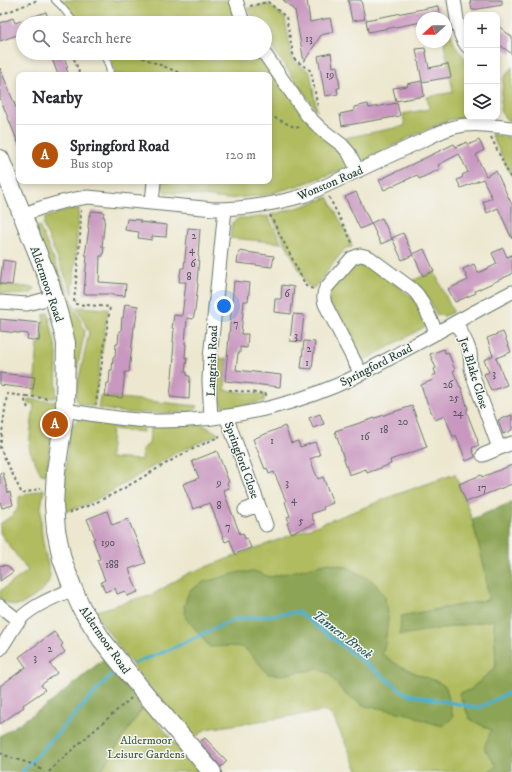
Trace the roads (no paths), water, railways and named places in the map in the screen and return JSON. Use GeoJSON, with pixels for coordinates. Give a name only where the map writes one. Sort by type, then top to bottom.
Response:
{"type":"FeatureCollection","features":[{"type":"Feature","properties":{"kind":"street"},"geometry":{"type":"LineString","coordinates":[[454,0],[459,30],[464,42]]}},
{"type":"Feature","properties":{"kind":"street"},"geometry":{"type":"LineString","coordinates":[[237,4],[241,16]]}},
{"type":"Feature","properties":{"kind":"street"},"geometry":{"type":"LineString","coordinates":[[269,60],[307,115],[319,127],[342,145],[349,154],[358,171]]}},
{"type":"Feature","properties":{"kind":"street","name":"Wonston Road"},"geometry":{"type":"LineString","coordinates":[[22,215],[55,203],[82,198],[100,198],[214,209],[264,206],[306,195],[443,131],[457,126],[490,123],[512,128]]}},
{"type":"Feature","properties":{"kind":"street","name":"Aldermoor Road"},"geometry":{"type":"LineString","coordinates":[[0,158],[54,296],[66,343],[65,410],[56,471],[54,505],[56,530],[62,559],[82,609],[102,640],[142,690],[212,772]]}},
{"type":"Feature","properties":{"kind":"street"},"geometry":{"type":"LineString","coordinates":[[152,203],[154,184]]}},
{"type":"Feature","properties":{"kind":"street","name":"Langrish Road"},"geometry":{"type":"LineString","coordinates":[[211,418],[209,381],[210,358],[225,209]]}},
{"type":"Feature","properties":{"kind":"street"},"geometry":{"type":"LineString","coordinates":[[361,374],[325,304],[324,299],[326,288],[352,258],[360,255],[370,258],[412,289],[421,300],[437,333]]}},
{"type":"Feature","properties":{"kind":"street","name":"Springford Road"},"geometry":{"type":"LineString","coordinates":[[65,410],[111,418],[153,421],[190,420],[226,416],[296,400],[361,374],[512,292]]}},
{"type":"Feature","properties":{"kind":"street"},"geometry":{"type":"LineString","coordinates":[[0,302],[27,304],[54,296]]}},
{"type":"Feature","properties":{"kind":"street","name":"Jex Blake Close"},"geometry":{"type":"LineString","coordinates":[[456,322],[470,352],[471,368],[474,379],[499,448]]}},
{"type":"Feature","properties":{"kind":"street","name":"Springford Close"},"geometry":{"type":"LineString","coordinates":[[226,416],[266,525]]}},
{"type":"Feature","properties":{"kind":"street"},"geometry":{"type":"LineString","coordinates":[[483,454],[512,443]]}},
{"type":"Feature","properties":{"kind":"street","name":"Springford Close"},"geometry":{"type":"LineString","coordinates":[[245,510],[258,505]]}},
{"type":"Feature","properties":{"kind":"street"},"geometry":{"type":"LineString","coordinates":[[0,649],[19,621],[27,614],[73,588]]}},
{"type":"Feature","properties":{"kind":"street"},"geometry":{"type":"LineString","coordinates":[[0,606],[19,621]]}},
{"type":"Feature","properties":{"kind":"lane"},"geometry":{"type":"LineString","coordinates":[[54,0],[69,16]]}},
{"type":"Feature","properties":{"kind":"lane"},"geometry":{"type":"LineString","coordinates":[[107,60],[110,67],[110,72]]}},
{"type":"Feature","properties":{"kind":"waterway","name":"Tanners Brook"},"geometry":{"type":"LineString","coordinates":[[134,663],[169,650],[233,620],[298,612],[406,694],[479,708],[512,691]]}},
{"type":"Feature","properties":{"kind":"waterway","name":"Tanners Brook"},"geometry":{"type":"LineString","coordinates":[[22,772],[114,672]]}},
{"type":"Feature","properties":{"kind":"place","name":"Springford Road"},"geometry":{"type":"Point","coordinates":[55,424]}},
{"type":"Feature","properties":{"kind":"park label","name":"Aldermoor Leisure Gardens"},"geometry":{"type":"Point","coordinates":[146,747]}}]}
